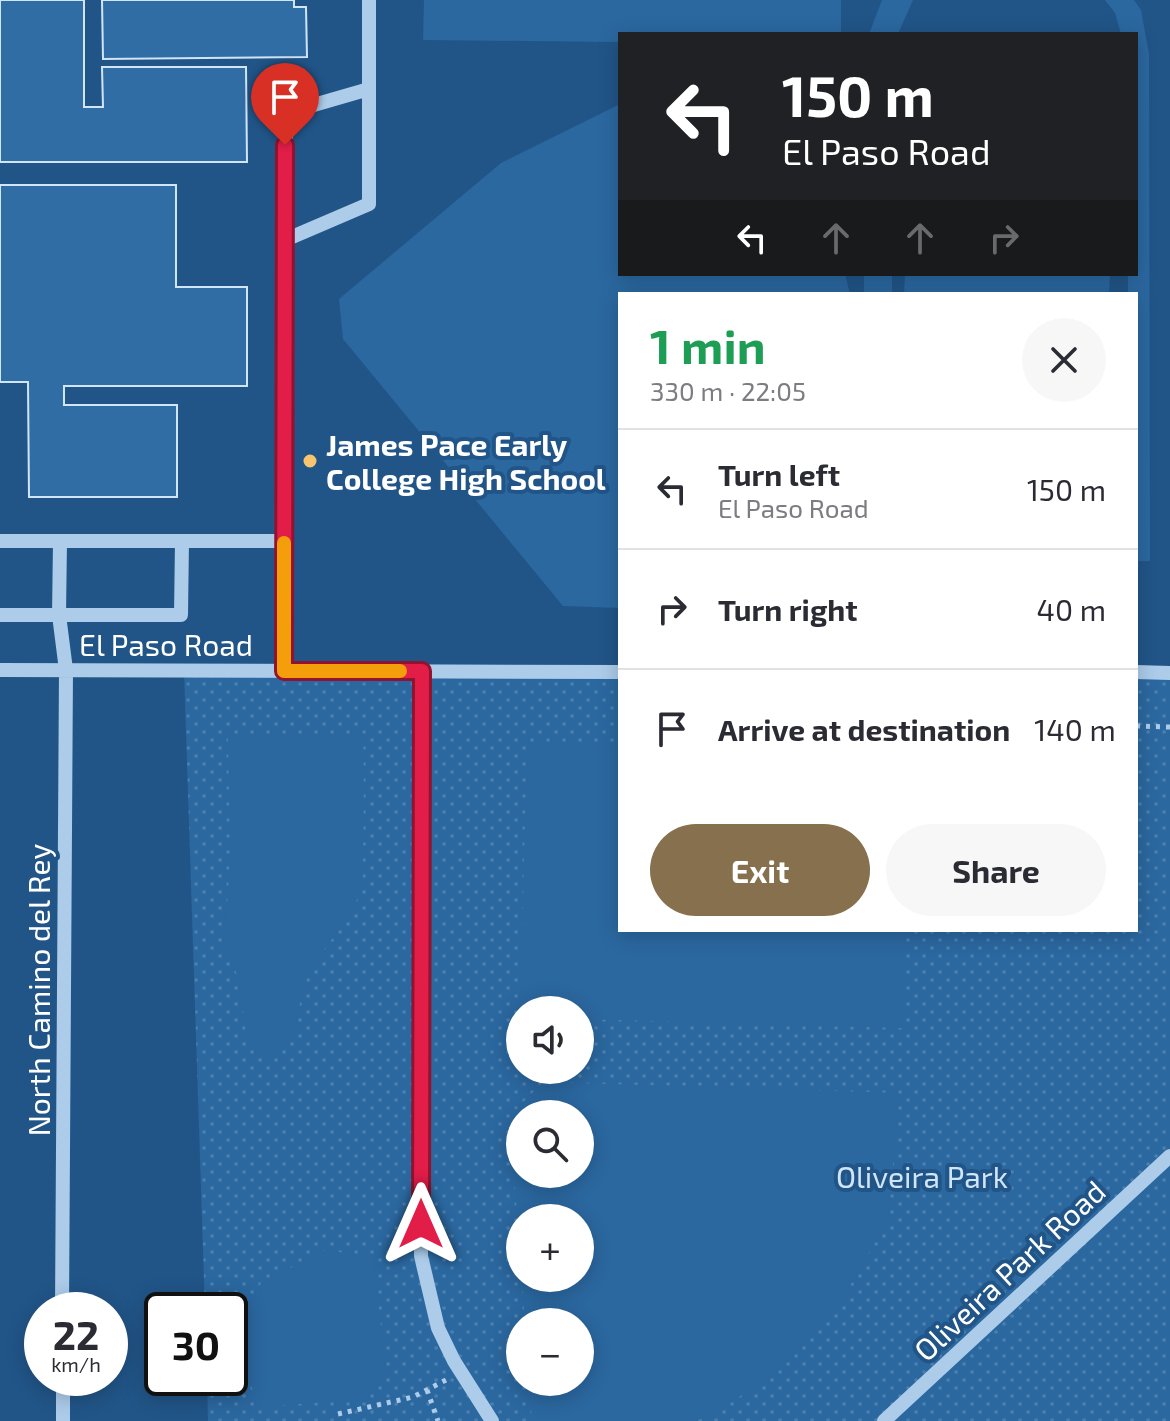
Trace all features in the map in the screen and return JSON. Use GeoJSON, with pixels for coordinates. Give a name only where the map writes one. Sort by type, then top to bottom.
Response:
{"type":"FeatureCollection","features":[{"type":"Feature","properties":{"kind":"street"},"geometry":{"type":"LineString","coordinates":[[285,240],[369,204],[369,0]]}},
{"type":"Feature","properties":{"kind":"street"},"geometry":{"type":"LineString","coordinates":[[284,671],[286,113],[369,89]]}},
{"type":"Feature","properties":{"kind":"street"},"geometry":{"type":"LineString","coordinates":[[0,541],[284,541]]}},
{"type":"Feature","properties":{"kind":"street","name":"North Camino del Rey"},"geometry":{"type":"LineString","coordinates":[[60,541],[59,615],[66,670],[62,1292]]}},
{"type":"Feature","properties":{"kind":"street"},"geometry":{"type":"LineString","coordinates":[[0,615],[181,615],[182,541]]}},
{"type":"Feature","properties":{"kind":"street","name":"El Paso Road"},"geometry":{"type":"LineString","coordinates":[[0,670],[618,672]]}},
{"type":"Feature","properties":{"kind":"street"},"geometry":{"type":"LineString","coordinates":[[422,671],[421,1256],[438,1328],[492,1421]]}},
{"type":"Feature","properties":{"kind":"street"},"geometry":{"type":"LineString","coordinates":[[1138,672],[1170,673]]}},
{"type":"Feature","properties":{"kind":"street","name":"Oliveira Park Road"},"geometry":{"type":"LineString","coordinates":[[884,1421],[1170,1156]]}},
{"type":"Feature","properties":{"kind":"street"},"geometry":{"type":"LineString","coordinates":[[63,1396],[63,1421]]}},
{"type":"Feature","properties":{"kind":"path"},"geometry":{"type":"LineString","coordinates":[[1138,726],[1170,727]]}},
{"type":"Feature","properties":{"kind":"path"},"geometry":{"type":"LineString","coordinates":[[338,1414],[391,1404],[461,1372]]}},
{"type":"Feature","properties":{"kind":"path"},"geometry":{"type":"LineString","coordinates":[[427,1390],[438,1421]]}},
{"type":"Feature","properties":{"kind":"green space"},"geometry":{"type":"Polygon","coordinates":[[[424,0],[841,0],[841,32],[618,32],[618,42],[423,40],[424,0]]]}},
{"type":"Feature","properties":{"kind":"green space"},"geometry":{"type":"Polygon","coordinates":[[[882,0],[913,0],[899,32],[870,32],[882,0]]]}},
{"type":"Feature","properties":{"kind":"green space"},"geometry":{"type":"Polygon","coordinates":[[[1105,0],[1134,0],[1141,10],[1149,54],[1150,561],[1138,561],[1138,292],[1128,292],[1128,276],[1138,276],[1138,32],[1120,32],[1115,13],[1105,0]]]}},
{"type":"Feature","properties":{"kind":"green space"},"geometry":{"type":"Polygon","coordinates":[[[618,105],[618,276],[846,276],[850,292],[618,292],[618,608],[563,606],[343,339],[339,299],[501,163],[618,105]]]}},
{"type":"Feature","properties":{"kind":"green space"},"geometry":{"type":"Polygon","coordinates":[[[864,276],[892,276],[892,292],[864,292],[864,276]]]}},
{"type":"Feature","properties":{"kind":"green space"},"geometry":{"type":"Polygon","coordinates":[[[905,276],[1110,276],[1109,292],[904,292],[905,276]]]}},
{"type":"Feature","properties":{"kind":"green space","name":"Oliveira Park"},"geometry":{"type":"Polygon","coordinates":[[[184,671],[618,672],[618,932],[1138,932],[1138,672],[1170,673],[1170,1421],[208,1421],[207,1396],[248,1396],[248,1292],[204,1292],[184,671]]]}},
{"type":"Feature","properties":{"kind":"green space"},"geometry":{"type":"Polygon","coordinates":[[[363,734],[361,888],[352,911],[310,972],[295,1025],[285,1046],[277,1057],[257,1053],[247,1039],[238,977],[222,937],[230,850],[228,736],[363,734]]]}},
{"type":"Feature","properties":{"kind":"green space"},"geometry":{"type":"Polygon","coordinates":[[[527,743],[618,745],[618,932],[904,932],[902,1028],[594,1019],[594,996],[520,996],[527,743]]]}},
{"type":"Feature","properties":{"kind":"green space"},"geometry":{"type":"Polygon","coordinates":[[[541,1084],[899,1093],[888,1220],[844,1296],[783,1367],[711,1416],[694,1421],[532,1421],[530,1396],[594,1396],[594,1308],[524,1308],[523,1292],[594,1292],[594,1204],[516,1204],[515,1188],[594,1188],[594,1100],[526,1100],[541,1084]]]}},
{"type":"Feature","properties":{"kind":"green space"},"geometry":{"type":"Polygon","coordinates":[[[327,1249],[374,1260],[386,1375],[366,1399],[258,1407],[248,1374],[248,1310],[261,1283],[327,1249]]]}},
{"type":"Feature","properties":{"kind":"building"},"geometry":{"type":"Polygon","coordinates":[[[0,0],[84,0],[84,107],[103,107],[102,67],[246,67],[247,162],[0,162],[0,0]]]}},
{"type":"Feature","properties":{"kind":"building"},"geometry":{"type":"Polygon","coordinates":[[[102,0],[294,0],[294,7],[306,7],[307,57],[103,59],[102,0]]]}},
{"type":"Feature","properties":{"kind":"building"},"geometry":{"type":"Polygon","coordinates":[[[0,185],[176,185],[176,287],[247,287],[247,386],[64,386],[64,405],[177,405],[177,497],[29,497],[28,382],[0,382],[0,185]]]}},
{"type":"Feature","properties":{"kind":"slow traffic"},"geometry":{"type":"LineString","coordinates":[[284,543],[284,671],[400,671]]}},
{"type":"Feature","properties":{"kind":"place","name":"James Pace Early College High School"},"geometry":{"type":"Point","coordinates":[310,461]}},
{"type":"Feature","properties":{"kind":"route"},"geometry":{"type":"LineString","coordinates":[[285,145],[284,671],[422,671],[421,1224]]}}]}
